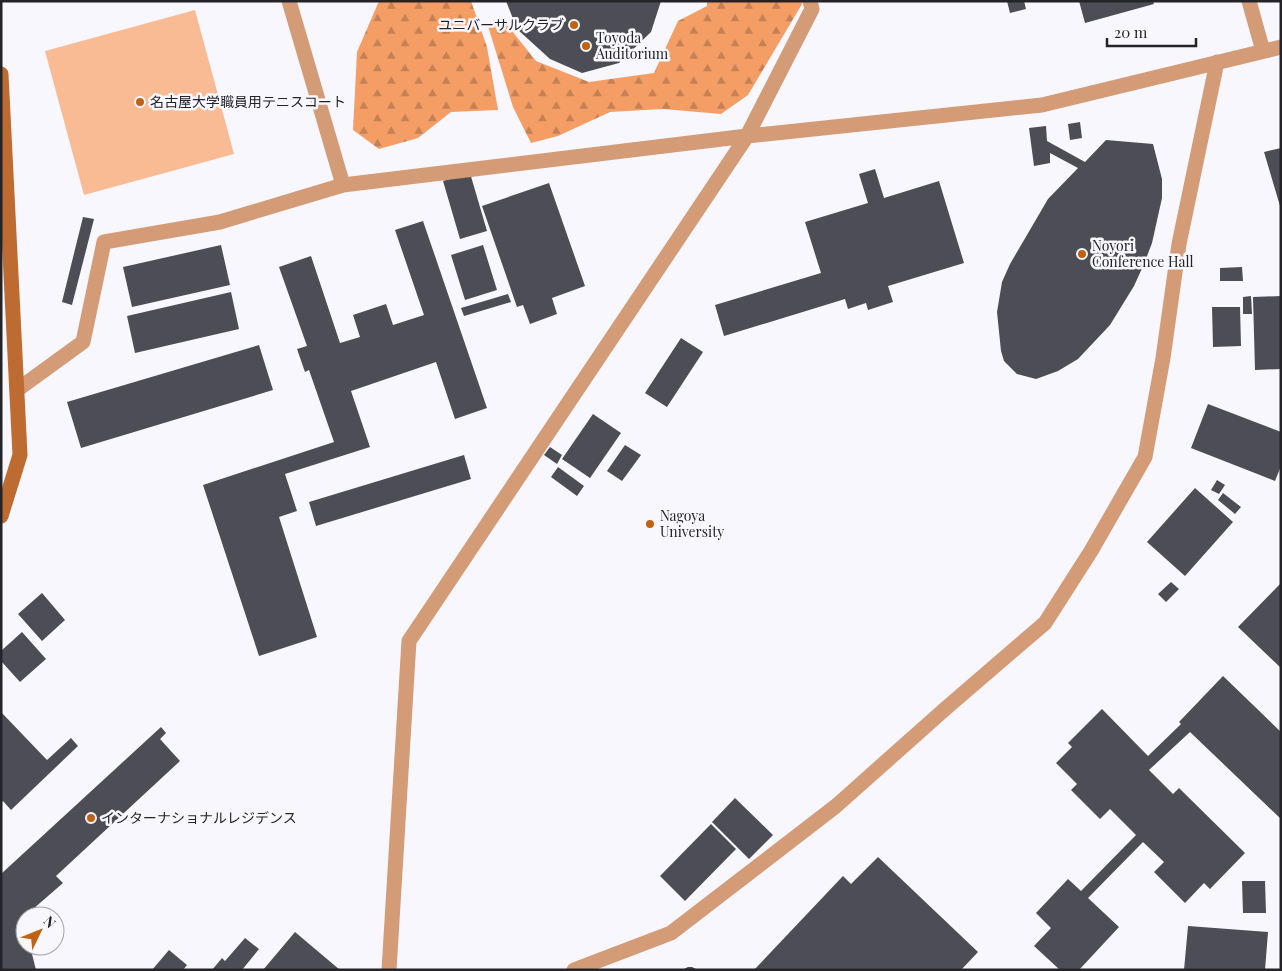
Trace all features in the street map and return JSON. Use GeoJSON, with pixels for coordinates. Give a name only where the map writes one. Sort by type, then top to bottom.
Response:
{"type":"FeatureCollection","features":[{"type":"Feature","properties":{"kind":"street"},"geometry":{"type":"LineString","coordinates":[[1,74],[20,455],[1,516]]}},
{"type":"Feature","properties":{"kind":"lane"},"geometry":{"type":"LineString","coordinates":[[289,1],[343,185]]}},
{"type":"Feature","properties":{"kind":"lane"},"geometry":{"type":"LineString","coordinates":[[389,970],[409,641],[747,136],[812,9],[810,1]]}},
{"type":"Feature","properties":{"kind":"lane"},"geometry":{"type":"LineString","coordinates":[[1249,1],[1263,51]]}},
{"type":"Feature","properties":{"kind":"lane"},"geometry":{"type":"LineString","coordinates":[[17,390],[83,342],[104,242],[220,222],[343,185],[747,136],[1042,105],[1281,47]]}},
{"type":"Feature","properties":{"kind":"lane"},"geometry":{"type":"LineString","coordinates":[[574,970],[671,933],[836,806],[1045,623],[1091,552],[1145,457],[1163,358],[1179,244],[1217,62]]}},
{"type":"Feature","properties":{"kind":"shaded area","name":"名古屋大学職員用テニスコート"},"geometry":{"type":"Polygon","coordinates":[[[195,10],[234,154],[84,195],[45,51],[195,10]]]}},
{"type":"Feature","properties":{"kind":"green space"},"geometry":{"type":"Polygon","coordinates":[[[379,1],[471,1],[487,47],[498,110],[451,112],[418,138],[379,149],[353,130],[357,52],[379,1]]]}},
{"type":"Feature","properties":{"kind":"green space"},"geometry":{"type":"Polygon","coordinates":[[[707,1],[801,1],[802,4],[748,95],[721,114],[663,109],[610,112],[558,136],[531,143],[513,107],[488,26],[504,21],[536,61],[589,82],[654,73],[678,21],[707,6],[707,1]]]}},
{"type":"Feature","properties":{"kind":"building","name":"Toyoda Auditorium"},"geometry":{"type":"Polygon","coordinates":[[[506,1],[661,1],[651,32],[619,63],[582,73],[550,59],[517,29],[506,1]]]}},
{"type":"Feature","properties":{"kind":"building"},"geometry":{"type":"Polygon","coordinates":[[[1007,1],[1024,1],[1026,9],[1010,13],[1007,1]]]}},
{"type":"Feature","properties":{"kind":"building"},"geometry":{"type":"Polygon","coordinates":[[[1079,1],[1153,1],[1154,4],[1085,23],[1079,1]]]}},
{"type":"Feature","properties":{"kind":"building"},"geometry":{"type":"Polygon","coordinates":[[[1080,122],[1082,138],[1070,140],[1068,124],[1080,122]]]}},
{"type":"Feature","properties":{"kind":"building","name":"Noyori Conference Hall"},"geometry":{"type":"Polygon","coordinates":[[[1046,126],[1047,141],[1085,162],[1106,140],[1153,144],[1162,179],[1162,198],[1152,243],[1144,264],[1134,286],[1110,325],[1078,359],[1058,371],[1036,379],[1017,374],[1004,361],[1001,351],[997,312],[1002,282],[1010,264],[1048,199],[1078,168],[1050,153],[1050,163],[1034,166],[1029,128],[1046,126]]]}},
{"type":"Feature","properties":{"kind":"building"},"geometry":{"type":"Polygon","coordinates":[[[1281,148],[1281,206],[1280,206],[1264,152],[1281,148]]]}},
{"type":"Feature","properties":{"kind":"building"},"geometry":{"type":"Polygon","coordinates":[[[875,169],[884,198],[939,181],[964,263],[888,286],[893,302],[868,310],[866,303],[848,309],[845,299],[724,336],[715,305],[821,273],[805,222],[868,203],[859,174],[875,169]]]}},
{"type":"Feature","properties":{"kind":"building"},"geometry":{"type":"Polygon","coordinates":[[[470,173],[487,231],[460,239],[443,181],[470,173]]]}},
{"type":"Feature","properties":{"kind":"building"},"geometry":{"type":"Polygon","coordinates":[[[549,183],[585,286],[552,298],[557,314],[530,324],[523,305],[517,307],[482,206],[549,183]]]}},
{"type":"Feature","properties":{"kind":"building"},"geometry":{"type":"Polygon","coordinates":[[[83,217],[94,219],[72,305],[62,302],[83,217]]]}},
{"type":"Feature","properties":{"kind":"building"},"geometry":{"type":"Polygon","coordinates":[[[423,221],[487,408],[455,419],[436,362],[351,391],[370,447],[285,474],[297,511],[279,517],[317,637],[259,656],[203,485],[334,442],[309,370],[305,372],[297,349],[307,346],[279,267],[311,256],[340,343],[360,337],[353,315],[386,304],[393,325],[424,315],[395,230],[423,221]]]}},
{"type":"Feature","properties":{"kind":"building"},"geometry":{"type":"Polygon","coordinates":[[[221,245],[230,285],[132,307],[123,267],[221,245]]]}},
{"type":"Feature","properties":{"kind":"building"},"geometry":{"type":"Polygon","coordinates":[[[483,245],[497,290],[465,300],[451,255],[483,245]]]}},
{"type":"Feature","properties":{"kind":"building"},"geometry":{"type":"Polygon","coordinates":[[[1242,267],[1243,281],[1220,281],[1220,268],[1242,267]]]}},
{"type":"Feature","properties":{"kind":"building"},"geometry":{"type":"Polygon","coordinates":[[[231,292],[239,329],[135,353],[127,316],[231,292]]]}},
{"type":"Feature","properties":{"kind":"building"},"geometry":{"type":"Polygon","coordinates":[[[508,294],[511,302],[464,316],[461,308],[508,294]]]}},
{"type":"Feature","properties":{"kind":"building"},"geometry":{"type":"Polygon","coordinates":[[[1251,296],[1252,314],[1243,314],[1243,297],[1251,296]]]}},
{"type":"Feature","properties":{"kind":"building"},"geometry":{"type":"Polygon","coordinates":[[[1281,296],[1281,369],[1255,370],[1253,297],[1281,296]]]}},
{"type":"Feature","properties":{"kind":"building"},"geometry":{"type":"Polygon","coordinates":[[[1212,307],[1240,307],[1241,346],[1213,347],[1212,307]]]}},
{"type":"Feature","properties":{"kind":"building"},"geometry":{"type":"Polygon","coordinates":[[[681,338],[703,352],[667,407],[645,393],[681,338]]]}},
{"type":"Feature","properties":{"kind":"building"},"geometry":{"type":"Polygon","coordinates":[[[259,345],[273,390],[81,448],[67,402],[259,345]]]}},
{"type":"Feature","properties":{"kind":"building"},"geometry":{"type":"Polygon","coordinates":[[[1208,404],[1281,432],[1281,466],[1275,481],[1191,448],[1208,404]]]}},
{"type":"Feature","properties":{"kind":"building"},"geometry":{"type":"Polygon","coordinates":[[[593,414],[621,433],[590,478],[562,459],[593,414]]]}},
{"type":"Feature","properties":{"kind":"building"},"geometry":{"type":"Polygon","coordinates":[[[625,445],[641,455],[622,481],[607,471],[625,445]]]}},
{"type":"Feature","properties":{"kind":"building"},"geometry":{"type":"Polygon","coordinates":[[[550,447],[562,455],[557,464],[544,455],[550,447]]]}},
{"type":"Feature","properties":{"kind":"building"},"geometry":{"type":"Polygon","coordinates":[[[464,455],[471,479],[316,526],[309,502],[464,455]]]}},
{"type":"Feature","properties":{"kind":"building"},"geometry":{"type":"Polygon","coordinates":[[[558,467],[584,486],[577,496],[551,477],[558,467]]]}},
{"type":"Feature","properties":{"kind":"building"},"geometry":{"type":"Polygon","coordinates":[[[1217,480],[1225,485],[1219,494],[1211,490],[1217,480]]]}},
{"type":"Feature","properties":{"kind":"building"},"geometry":{"type":"Polygon","coordinates":[[[1195,488],[1233,522],[1185,576],[1147,542],[1195,488]]]}},
{"type":"Feature","properties":{"kind":"building"},"geometry":{"type":"Polygon","coordinates":[[[1223,493],[1241,507],[1235,514],[1218,500],[1223,493]]]}},
{"type":"Feature","properties":{"kind":"building"},"geometry":{"type":"Polygon","coordinates":[[[1171,582],[1179,589],[1166,602],[1158,594],[1171,582]]]}},
{"type":"Feature","properties":{"kind":"building"},"geometry":{"type":"Polygon","coordinates":[[[1281,583],[1281,668],[1238,627],[1281,583]]]}},
{"type":"Feature","properties":{"kind":"building"},"geometry":{"type":"Polygon","coordinates":[[[42,593],[65,620],[42,641],[18,614],[42,593]]]}},
{"type":"Feature","properties":{"kind":"building"},"geometry":{"type":"Polygon","coordinates":[[[22,632],[46,659],[20,682],[1,661],[1,651],[22,632]]]}},
{"type":"Feature","properties":{"kind":"building"},"geometry":{"type":"Polygon","coordinates":[[[1223,676],[1281,732],[1281,819],[1190,732],[1149,770],[1173,794],[1179,788],[1245,853],[1210,889],[1204,883],[1185,903],[1154,872],[1164,862],[1143,842],[1088,898],[1119,927],[1079,970],[1060,970],[1034,946],[1051,928],[1036,913],[1068,879],[1081,891],[1136,835],[1110,809],[1100,819],[1071,790],[1077,784],[1056,763],[1072,747],[1068,743],[1102,709],[1148,756],[1181,724],[1179,722],[1223,676]]]}},
{"type":"Feature","properties":{"kind":"building"},"geometry":{"type":"Polygon","coordinates":[[[1,712],[47,760],[71,738],[78,746],[11,810],[3,801],[1,803],[1,712]]]}},
{"type":"Feature","properties":{"kind":"building","name":"インターナショナルレジデンス"},"geometry":{"type":"Polygon","coordinates":[[[161,727],[166,733],[160,739],[180,761],[56,876],[63,883],[37,906],[15,906],[15,956],[32,956],[36,970],[1,970],[1,874],[161,727]]]}},
{"type":"Feature","properties":{"kind":"building"},"geometry":{"type":"Polygon","coordinates":[[[735,798],[773,835],[749,859],[712,822],[735,798]]]}},
{"type":"Feature","properties":{"kind":"building"},"geometry":{"type":"Polygon","coordinates":[[[711,824],[736,849],[685,901],[660,876],[711,824]]]}},
{"type":"Feature","properties":{"kind":"building"},"geometry":{"type":"Polygon","coordinates":[[[878,857],[978,952],[961,970],[754,970],[843,876],[851,884],[878,857]]]}},
{"type":"Feature","properties":{"kind":"building"},"geometry":{"type":"Polygon","coordinates":[[[1242,881],[1265,881],[1266,913],[1243,913],[1242,881]]]}},
{"type":"Feature","properties":{"kind":"building"},"geometry":{"type":"Polygon","coordinates":[[[1188,926],[1268,932],[1265,970],[1184,970],[1188,926]]]}},
{"type":"Feature","properties":{"kind":"building"},"geometry":{"type":"Polygon","coordinates":[[[295,932],[340,970],[263,970],[295,932]]]}},
{"type":"Feature","properties":{"kind":"building"},"geometry":{"type":"Polygon","coordinates":[[[245,938],[259,949],[242,970],[212,970],[222,958],[225,961],[245,938]]]}},
{"type":"Feature","properties":{"kind":"building"},"geometry":{"type":"Polygon","coordinates":[[[169,950],[187,965],[183,970],[152,970],[169,950]]]}},
{"type":"Feature","properties":{"kind":"building"},"geometry":{"type":"Polygon","coordinates":[[[692,967],[698,970],[682,970],[692,967]]]}},
{"type":"Feature","properties":{"kind":"place","name":"ユニバーサルクラブ"},"geometry":{"type":"Point","coordinates":[574,25]}},
{"type":"Feature","properties":{"kind":"place","name":"Toyoda Auditorium"},"geometry":{"type":"Point","coordinates":[586,46]}},
{"type":"Feature","properties":{"kind":"place","name":"名古屋大学職員用テニスコート"},"geometry":{"type":"Point","coordinates":[140,102]}},
{"type":"Feature","properties":{"kind":"place","name":"Noyori Conference Hall"},"geometry":{"type":"Point","coordinates":[1082,254]}},
{"type":"Feature","properties":{"kind":"place","name":"Nagoya University"},"geometry":{"type":"Point","coordinates":[650,524]}},
{"type":"Feature","properties":{"kind":"place","name":"インターナショナルレジデンス"},"geometry":{"type":"Point","coordinates":[91,818]}}]}
